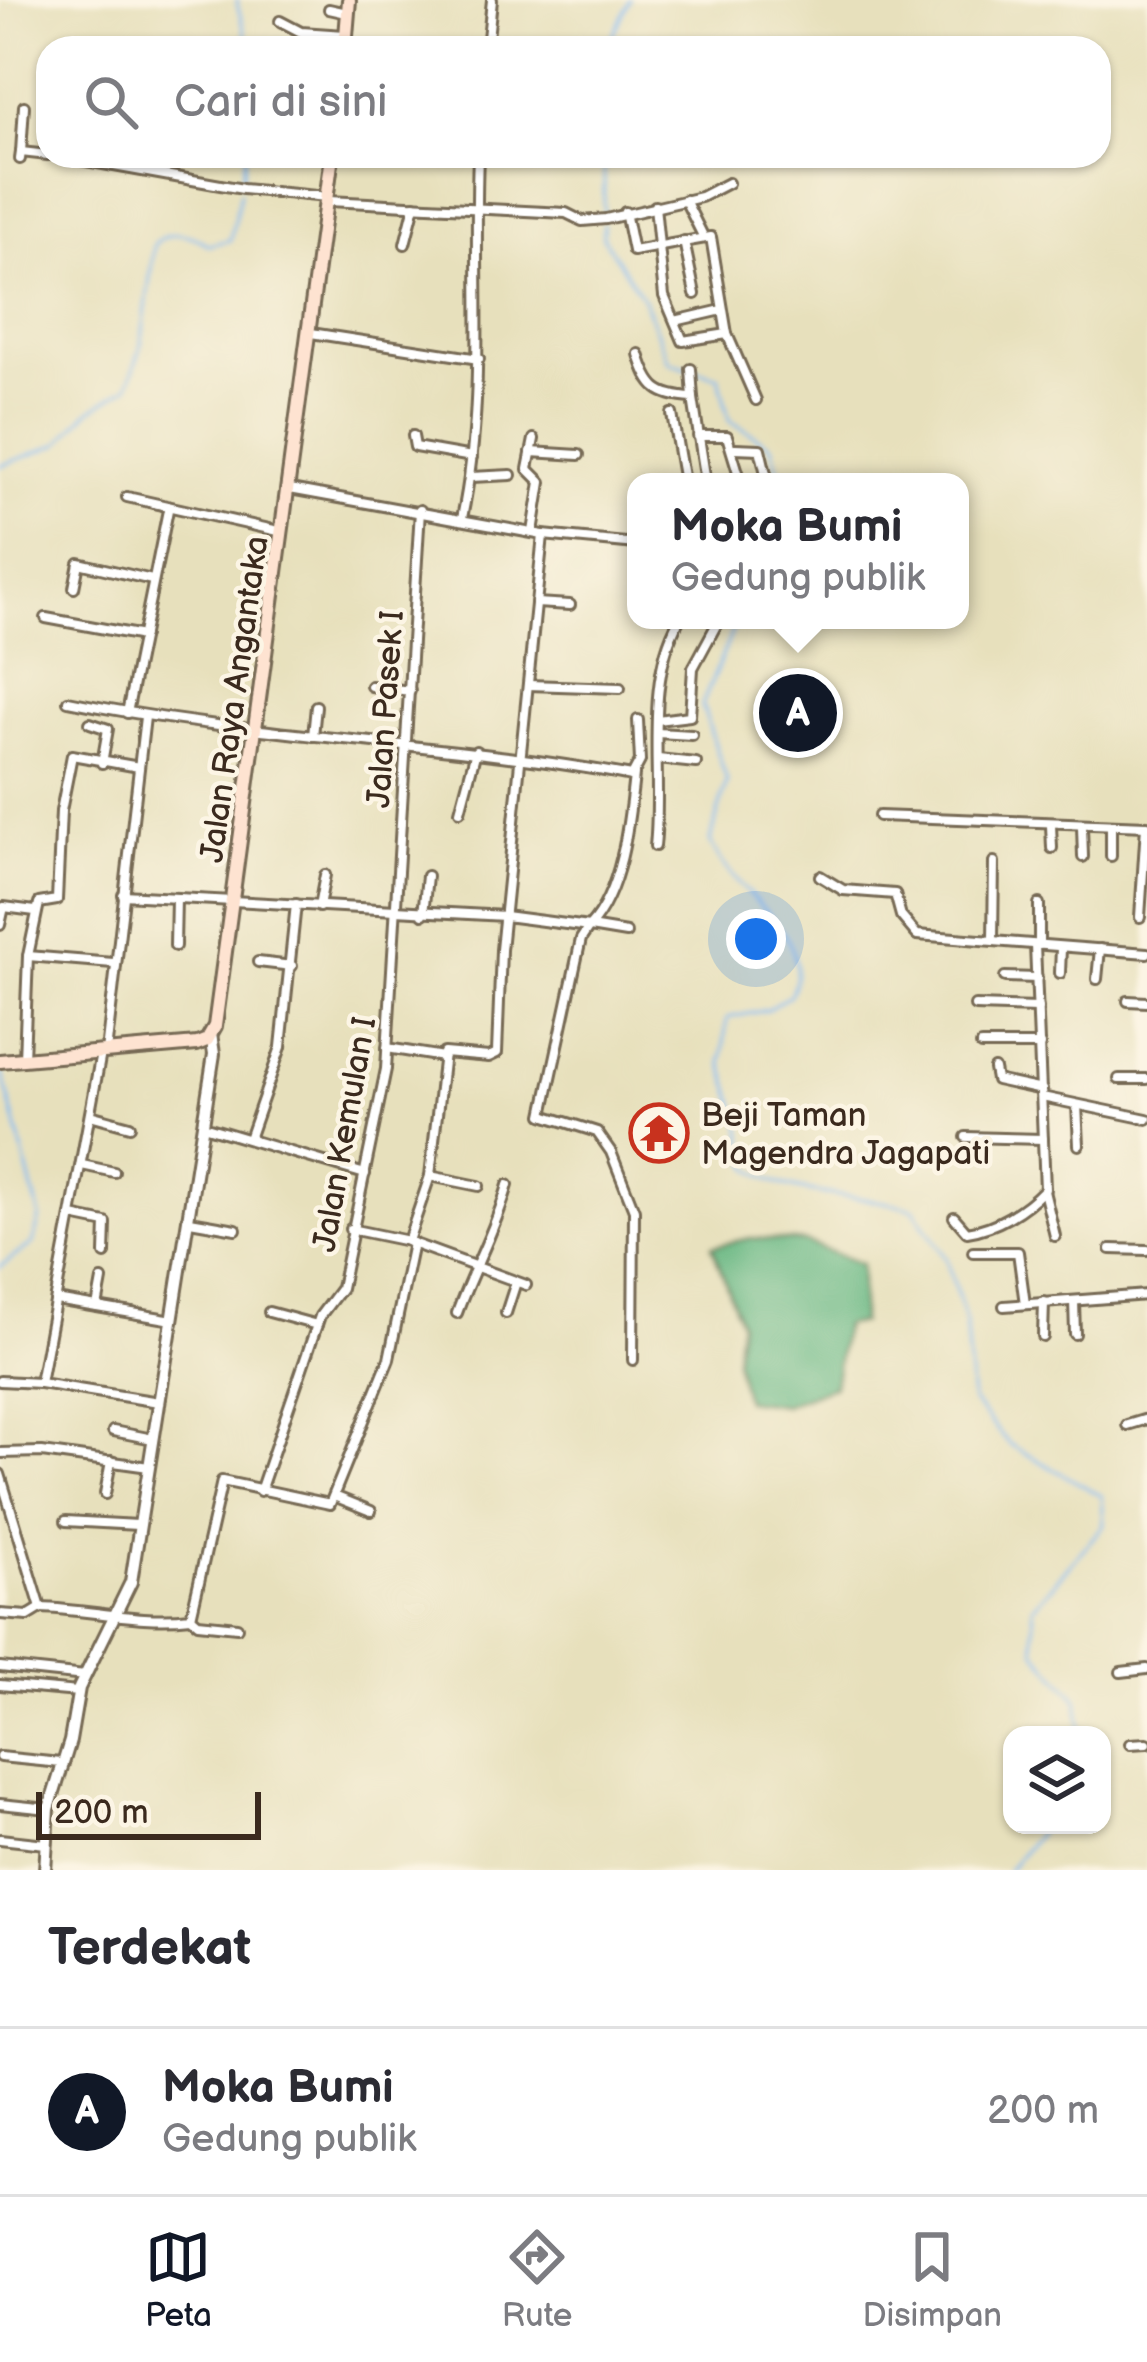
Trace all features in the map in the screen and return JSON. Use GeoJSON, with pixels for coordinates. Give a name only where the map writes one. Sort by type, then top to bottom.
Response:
{"type":"FeatureCollection","features":[{"type":"Feature","properties":{"kind":"main road","name":"Jalan Raya Angantaka"},"geometry":{"type":"LineString","coordinates":[[211,1034],[331,168]]}},
{"type":"Feature","properties":{"kind":"main road"},"geometry":{"type":"LineString","coordinates":[[16,1056],[197,1044],[211,1034]]}},
{"type":"Feature","properties":{"kind":"street"},"geometry":{"type":"LineString","coordinates":[[489,36],[492,0]]}},
{"type":"Feature","properties":{"kind":"street"},"geometry":{"type":"LineString","coordinates":[[328,9],[349,7]]}},
{"type":"Feature","properties":{"kind":"street"},"geometry":{"type":"LineString","coordinates":[[280,21],[319,36]]}},
{"type":"Feature","properties":{"kind":"street"},"geometry":{"type":"LineString","coordinates":[[24,106],[21,155],[36,155]]}},
{"type":"Feature","properties":{"kind":"street"},"geometry":{"type":"LineString","coordinates":[[125,168],[328,199],[566,213],[595,221],[685,200],[728,183]]}},
{"type":"Feature","properties":{"kind":"street"},"geometry":{"type":"LineString","coordinates":[[462,518],[471,477],[479,359],[478,168]]}},
{"type":"Feature","properties":{"kind":"street"},"geometry":{"type":"LineString","coordinates":[[685,200],[704,238]]}},
{"type":"Feature","properties":{"kind":"street"},"geometry":{"type":"LineString","coordinates":[[405,244],[415,205]]}},
{"type":"Feature","properties":{"kind":"street"},"geometry":{"type":"LineString","coordinates":[[655,206],[664,296],[685,342],[727,334]]}},
{"type":"Feature","properties":{"kind":"street"},"geometry":{"type":"LineString","coordinates":[[625,212],[632,251],[712,239],[727,334],[756,400]]}},
{"type":"Feature","properties":{"kind":"street"},"geometry":{"type":"LineString","coordinates":[[684,242],[695,294]]}},
{"type":"Feature","properties":{"kind":"street"},"geometry":{"type":"LineString","coordinates":[[675,321],[722,310]]}},
{"type":"Feature","properties":{"kind":"street"},"geometry":{"type":"LineString","coordinates":[[311,332],[479,359]]}},
{"type":"Feature","properties":{"kind":"street"},"geometry":{"type":"LineString","coordinates":[[639,354],[654,389],[668,397],[693,398]]}},
{"type":"Feature","properties":{"kind":"street"},"geometry":{"type":"LineString","coordinates":[[691,369],[704,473]]}},
{"type":"Feature","properties":{"kind":"street"},"geometry":{"type":"LineString","coordinates":[[672,414],[682,473]]}},
{"type":"Feature","properties":{"kind":"street"},"geometry":{"type":"LineString","coordinates":[[698,436],[725,434],[735,448],[740,473]]}},
{"type":"Feature","properties":{"kind":"street"},"geometry":{"type":"LineString","coordinates":[[413,436],[420,448],[472,457]]}},
{"type":"Feature","properties":{"kind":"street"},"geometry":{"type":"LineString","coordinates":[[191,1617],[220,1484],[326,1507],[334,1496],[388,1359],[411,1242],[430,1176],[443,1057],[447,1051],[489,1057],[497,1053],[505,916],[536,603],[541,480],[528,469],[534,439]]}},
{"type":"Feature","properties":{"kind":"street"},"geometry":{"type":"LineString","coordinates":[[735,448],[760,449],[766,473]]}},
{"type":"Feature","properties":{"kind":"street"},"geometry":{"type":"LineString","coordinates":[[531,452],[579,455]]}},
{"type":"Feature","properties":{"kind":"street"},"geometry":{"type":"LineString","coordinates":[[471,477],[511,475]]}},
{"type":"Feature","properties":{"kind":"street"},"geometry":{"type":"LineString","coordinates":[[290,489],[538,533],[627,543]]}},
{"type":"Feature","properties":{"kind":"street"},"geometry":{"type":"LineString","coordinates":[[127,497],[169,510]]}},
{"type":"Feature","properties":{"kind":"street"},"geometry":{"type":"LineString","coordinates":[[128,713],[152,580],[172,506],[284,532]]}},
{"type":"Feature","properties":{"kind":"street","name":"Jalan Pasek I"},"geometry":{"type":"LineString","coordinates":[[398,912],[403,746],[420,510]]}},
{"type":"Feature","properties":{"kind":"street"},"geometry":{"type":"LineString","coordinates":[[74,588],[79,563],[152,580]]}},
{"type":"Feature","properties":{"kind":"street"},"geometry":{"type":"LineString","coordinates":[[536,603],[571,605]]}},
{"type":"Feature","properties":{"kind":"street"},"geometry":{"type":"LineString","coordinates":[[46,618],[143,636]]}},
{"type":"Feature","properties":{"kind":"street"},"geometry":{"type":"LineString","coordinates":[[656,846],[662,786],[657,734],[661,662],[675,629]]}},
{"type":"Feature","properties":{"kind":"street"},"geometry":{"type":"LineString","coordinates":[[657,720],[690,716],[693,668],[714,629]]}},
{"type":"Feature","properties":{"kind":"street"},"geometry":{"type":"LineString","coordinates":[[528,685],[620,688]]}},
{"type":"Feature","properties":{"kind":"street"},"geometry":{"type":"LineString","coordinates":[[370,686],[410,691]]}},
{"type":"Feature","properties":{"kind":"street"},"geometry":{"type":"LineString","coordinates":[[68,701],[254,733],[521,755],[634,776]]}},
{"type":"Feature","properties":{"kind":"street"},"geometry":{"type":"LineString","coordinates":[[313,736],[316,706]]}},
{"type":"Feature","properties":{"kind":"street"},"geometry":{"type":"LineString","coordinates":[[40,1384],[104,1053],[145,717]]}},
{"type":"Feature","properties":{"kind":"street"},"geometry":{"type":"LineString","coordinates":[[633,1360],[634,1210],[629,1191],[597,1132],[543,1115],[581,939],[605,905],[613,880],[640,761],[638,720]]}},
{"type":"Feature","properties":{"kind":"street"},"geometry":{"type":"LineString","coordinates":[[90,723],[108,730],[102,763]]}},
{"type":"Feature","properties":{"kind":"street"},"geometry":{"type":"LineString","coordinates":[[657,734],[692,735]]}},
{"type":"Feature","properties":{"kind":"street"},"geometry":{"type":"LineString","coordinates":[[460,811],[476,751]]}},
{"type":"Feature","properties":{"kind":"street"},"geometry":{"type":"LineString","coordinates":[[0,925],[4,907],[57,900],[58,840],[72,754],[139,766]]}},
{"type":"Feature","properties":{"kind":"street"},"geometry":{"type":"LineString","coordinates":[[658,759],[696,764]]}},
{"type":"Feature","properties":{"kind":"street"},"geometry":{"type":"LineString","coordinates":[[879,816],[1146,826],[1140,917]]}},
{"type":"Feature","properties":{"kind":"street"},"geometry":{"type":"LineString","coordinates":[[1051,825],[1052,848]]}},
{"type":"Feature","properties":{"kind":"street"},"geometry":{"type":"LineString","coordinates":[[1082,826],[1083,857]]}},
{"type":"Feature","properties":{"kind":"street"},"geometry":{"type":"LineString","coordinates":[[1112,826],[1112,856]]}},
{"type":"Feature","properties":{"kind":"street"},"geometry":{"type":"LineString","coordinates":[[993,940],[994,862]]}},
{"type":"Feature","properties":{"kind":"street"},"geometry":{"type":"LineString","coordinates":[[319,907],[325,875]]}},
{"type":"Feature","properties":{"kind":"street"},"geometry":{"type":"LineString","coordinates":[[423,914],[427,876]]}},
{"type":"Feature","properties":{"kind":"street"},"geometry":{"type":"LineString","coordinates":[[820,876],[843,890],[892,892],[901,916],[917,935],[1147,953]]}},
{"type":"Feature","properties":{"kind":"street"},"geometry":{"type":"LineString","coordinates":[[123,895],[505,916],[626,933]]}},
{"type":"Feature","properties":{"kind":"street"},"geometry":{"type":"LineString","coordinates":[[175,946],[176,898]]}},
{"type":"Feature","properties":{"kind":"street"},"geometry":{"type":"LineString","coordinates":[[249,1139],[277,1063],[296,904]]}},
{"type":"Feature","properties":{"kind":"street"},"geometry":{"type":"LineString","coordinates":[[1039,904],[1036,978],[1043,1191],[1055,1236]]}},
{"type":"Feature","properties":{"kind":"street"},"geometry":{"type":"LineString","coordinates":[[16,1056],[38,906]]}},
{"type":"Feature","properties":{"kind":"street","name":"Jalan Kemulan I"},"geometry":{"type":"LineString","coordinates":[[260,1491],[317,1325],[341,1288],[387,1048],[398,912]]}},
{"type":"Feature","properties":{"kind":"street"},"geometry":{"type":"LineString","coordinates":[[1060,973],[1061,948]]}},
{"type":"Feature","properties":{"kind":"street"},"geometry":{"type":"LineString","coordinates":[[1097,979],[1100,949]]}},
{"type":"Feature","properties":{"kind":"street"},"geometry":{"type":"LineString","coordinates":[[28,956],[113,963]]}},
{"type":"Feature","properties":{"kind":"street"},"geometry":{"type":"LineString","coordinates":[[258,962],[292,965]]}},
{"type":"Feature","properties":{"kind":"street"},"geometry":{"type":"LineString","coordinates":[[1005,977],[1036,978]]}},
{"type":"Feature","properties":{"kind":"street"},"geometry":{"type":"LineString","coordinates":[[1128,1001],[1147,1002]]}},
{"type":"Feature","properties":{"kind":"street"},"geometry":{"type":"LineString","coordinates":[[975,1006],[1038,1008]]}},
{"type":"Feature","properties":{"kind":"street"},"geometry":{"type":"LineString","coordinates":[[45,1870],[49,1809],[78,1692],[131,1582],[208,1127],[214,1054],[211,1034]]}},
{"type":"Feature","properties":{"kind":"street"},"geometry":{"type":"LineString","coordinates":[[981,1045],[1040,1045]]}},
{"type":"Feature","properties":{"kind":"street"},"geometry":{"type":"LineString","coordinates":[[387,1048],[443,1057]]}},
{"type":"Feature","properties":{"kind":"street"},"geometry":{"type":"LineString","coordinates":[[994,1069],[996,1080],[1077,1105],[1147,1119]]}},
{"type":"Feature","properties":{"kind":"street"},"geometry":{"type":"LineString","coordinates":[[1119,1078],[1147,1079]]}},
{"type":"Feature","properties":{"kind":"street"},"geometry":{"type":"LineString","coordinates":[[1077,1105],[1079,1145]]}},
{"type":"Feature","properties":{"kind":"street"},"geometry":{"type":"LineString","coordinates":[[90,1115],[130,1126]]}},
{"type":"Feature","properties":{"kind":"street"},"geometry":{"type":"LineString","coordinates":[[208,1127],[365,1174]]}},
{"type":"Feature","properties":{"kind":"street"},"geometry":{"type":"LineString","coordinates":[[966,1137],[1043,1139]]}},
{"type":"Feature","properties":{"kind":"street"},"geometry":{"type":"LineString","coordinates":[[82,1165],[114,1172]]}},
{"type":"Feature","properties":{"kind":"street"},"geometry":{"type":"LineString","coordinates":[[430,1176],[478,1186]]}},
{"type":"Feature","properties":{"kind":"street"},"geometry":{"type":"LineString","coordinates":[[457,1313],[473,1268],[493,1237],[508,1185]]}},
{"type":"Feature","properties":{"kind":"street"},"geometry":{"type":"LineString","coordinates":[[953,1216],[967,1232],[982,1228],[1043,1191]]}},
{"type":"Feature","properties":{"kind":"street"},"geometry":{"type":"LineString","coordinates":[[72,1216],[106,1223],[105,1254]]}},
{"type":"Feature","properties":{"kind":"street"},"geometry":{"type":"LineString","coordinates":[[190,1221],[236,1229]]}},
{"type":"Feature","properties":{"kind":"street"},"geometry":{"type":"LineString","coordinates":[[350,1229],[411,1242],[521,1283],[506,1313]]}},
{"type":"Feature","properties":{"kind":"street"},"geometry":{"type":"LineString","coordinates":[[1111,1249],[1147,1250]]}},
{"type":"Feature","properties":{"kind":"street"},"geometry":{"type":"LineString","coordinates":[[973,1252],[1018,1252],[1025,1304]]}},
{"type":"Feature","properties":{"kind":"street"},"geometry":{"type":"LineString","coordinates":[[98,1307],[101,1280]]}},
{"type":"Feature","properties":{"kind":"street"},"geometry":{"type":"LineString","coordinates":[[1004,1306],[1147,1294]]}},
{"type":"Feature","properties":{"kind":"street"},"geometry":{"type":"LineString","coordinates":[[56,1300],[173,1320]]}},
{"type":"Feature","properties":{"kind":"street"},"geometry":{"type":"LineString","coordinates":[[1074,1301],[1076,1334]]}},
{"type":"Feature","properties":{"kind":"street"},"geometry":{"type":"LineString","coordinates":[[1043,1337],[1044,1302]]}},
{"type":"Feature","properties":{"kind":"street"},"geometry":{"type":"LineString","coordinates":[[268,1312],[317,1325]]}},
{"type":"Feature","properties":{"kind":"street"},"geometry":{"type":"LineString","coordinates":[[0,1381],[159,1402]]}},
{"type":"Feature","properties":{"kind":"street"},"geometry":{"type":"LineString","coordinates":[[1127,1425],[1147,1419]]}},
{"type":"Feature","properties":{"kind":"street"},"geometry":{"type":"LineString","coordinates":[[112,1431],[153,1439]]}},
{"type":"Feature","properties":{"kind":"street"},"geometry":{"type":"LineString","coordinates":[[0,1453],[149,1467]]}},
{"type":"Feature","properties":{"kind":"street"},"geometry":{"type":"LineString","coordinates":[[106,1494],[111,1461]]}},
{"type":"Feature","properties":{"kind":"street"},"geometry":{"type":"LineString","coordinates":[[0,1474],[41,1608]]}},
{"type":"Feature","properties":{"kind":"street"},"geometry":{"type":"LineString","coordinates":[[334,1496],[371,1511]]}},
{"type":"Feature","properties":{"kind":"street"},"geometry":{"type":"LineString","coordinates":[[66,1521],[138,1525]]}},
{"type":"Feature","properties":{"kind":"street"},"geometry":{"type":"LineString","coordinates":[[0,1614],[28,1616],[41,1608],[117,1614],[130,1620],[191,1617],[198,1623],[237,1627]]}},
{"type":"Feature","properties":{"kind":"street"},"geometry":{"type":"LineString","coordinates":[[0,1666],[85,1676]]}},
{"type":"Feature","properties":{"kind":"street"},"geometry":{"type":"LineString","coordinates":[[1120,1672],[1147,1669]]}},
{"type":"Feature","properties":{"kind":"street"},"geometry":{"type":"LineString","coordinates":[[0,1685],[78,1692]]}},
{"type":"Feature","properties":{"kind":"street"},"geometry":{"type":"LineString","coordinates":[[1130,1744],[1147,1743]]}},
{"type":"Feature","properties":{"kind":"street"},"geometry":{"type":"LineString","coordinates":[[0,1757],[61,1763]]}},
{"type":"Feature","properties":{"kind":"street"},"geometry":{"type":"LineString","coordinates":[[0,1804],[49,1809]]}},
{"type":"Feature","properties":{"kind":"street"},"geometry":{"type":"LineString","coordinates":[[0,1839],[46,1844]]}},
{"type":"Feature","properties":{"kind":"green space"},"geometry":{"type":"Polygon","coordinates":[[[751,1238],[805,1242],[861,1264],[861,1323],[844,1325],[834,1386],[784,1405],[745,1400],[735,1359],[740,1322],[712,1246],[751,1238]]]}},
{"type":"Feature","properties":{"kind":"waterway"},"geometry":{"type":"LineString","coordinates":[[236,0],[246,36]]}},
{"type":"Feature","properties":{"kind":"waterway"},"geometry":{"type":"LineString","coordinates":[[613,36],[630,0]]}},
{"type":"Feature","properties":{"kind":"waterway"},"geometry":{"type":"LineString","coordinates":[[241,184],[244,168]]}},
{"type":"Feature","properties":{"kind":"waterway"},"geometry":{"type":"LineString","coordinates":[[604,168],[604,214]]}},
{"type":"Feature","properties":{"kind":"waterway"},"geometry":{"type":"LineString","coordinates":[[0,466],[59,444],[89,411],[128,387],[141,347],[154,245],[174,234],[209,245],[230,240],[240,193]]}},
{"type":"Feature","properties":{"kind":"waterway"},"geometry":{"type":"LineString","coordinates":[[603,224],[603,238],[644,300],[669,362],[719,377],[729,420],[772,446],[779,473]]}},
{"type":"Feature","properties":{"kind":"waterway"},"geometry":{"type":"LineString","coordinates":[[733,629],[702,705],[727,781],[710,841],[737,881],[784,934],[794,953],[796,973],[790,995],[767,1010],[727,1018],[722,1062],[748,1165],[762,1176],[802,1190],[914,1209],[946,1259],[965,1319],[972,1401],[1009,1444],[1102,1496],[1104,1525],[1033,1607],[1035,1651],[1078,1699],[1081,1726]]}},
{"type":"Feature","properties":{"kind":"waterway"},"geometry":{"type":"LineString","coordinates":[[0,1267],[33,1243],[40,1217],[1,1067]]}},
{"type":"Feature","properties":{"kind":"waterway"},"geometry":{"type":"LineString","coordinates":[[1008,1870],[1038,1834]]}},
{"type":"Feature","properties":{"kind":"place","name":"Moka Bumi"},"geometry":{"type":"Point","coordinates":[798,713]}},
{"type":"Feature","properties":{"kind":"place","name":"Beji Taman Magendra Jagapati"},"geometry":{"type":"Point","coordinates":[659,1133]}}]}
